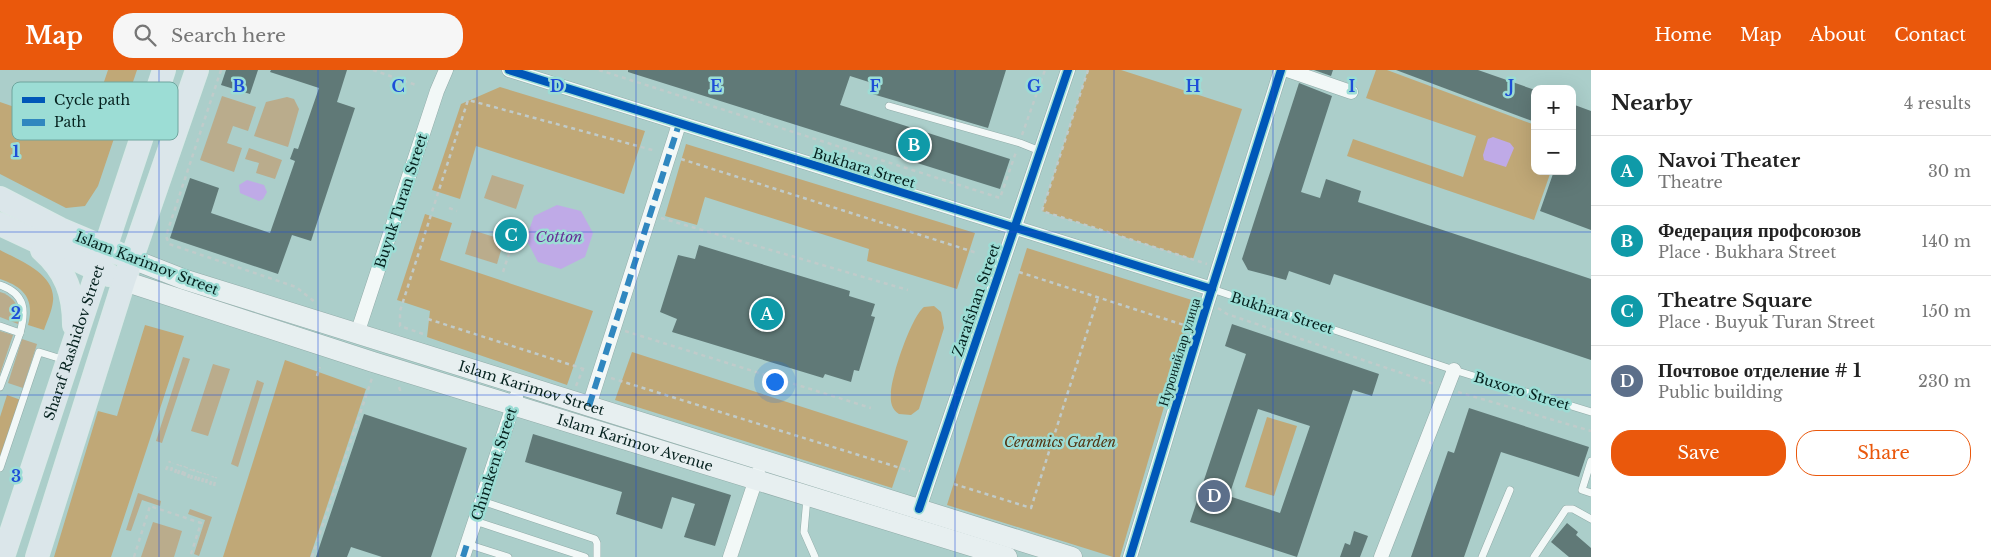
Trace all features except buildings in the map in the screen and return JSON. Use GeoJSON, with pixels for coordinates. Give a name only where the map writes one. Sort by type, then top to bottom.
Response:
{"type":"FeatureCollection","features":[{"type":"Feature","properties":{"kind":"main road","name":"Sharaf Rashidov Street"},"geometry":{"type":"LineString","coordinates":[[160,82],[164,70]]}},
{"type":"Feature","properties":{"kind":"main road"},"geometry":{"type":"LineString","coordinates":[[178,125],[197,70]]}},
{"type":"Feature","properties":{"kind":"main road","name":"Sharaf Rashidov Street"},"geometry":{"type":"LineString","coordinates":[[3,557],[140,140]]}},
{"type":"Feature","properties":{"kind":"main road"},"geometry":{"type":"LineString","coordinates":[[37,557],[124,281],[173,140]]}},
{"type":"Feature","properties":{"kind":"main road","name":"Islam Karimov Street"},"geometry":{"type":"LineString","coordinates":[[0,198],[60,229],[183,279],[1072,557]]}},
{"type":"Feature","properties":{"kind":"main road","name":"Islam Karimov Street"},"geometry":{"type":"LineString","coordinates":[[0,224],[28,239],[124,281],[514,405]]}},
{"type":"Feature","properties":{"kind":"main road"},"geometry":{"type":"LineString","coordinates":[[28,239],[51,258],[61,269],[68,282],[74,311],[69,353]]}},
{"type":"Feature","properties":{"kind":"main road","name":"Islam Karimov Avenue"},"geometry":{"type":"LineString","coordinates":[[514,405],[756,480]]}},
{"type":"Feature","properties":{"kind":"main road"},"geometry":{"type":"LineString","coordinates":[[756,480],[1007,557]]}},
{"type":"Feature","properties":{"kind":"main road","name":"Zarafshan Street"},"geometry":{"type":"LineString","coordinates":[[913,528],[920,509]]}},
{"type":"Feature","properties":{"kind":"street","name":"Buyuk Turan Street"},"geometry":{"type":"LineString","coordinates":[[357,334],[437,91],[446,70]]}},
{"type":"Feature","properties":{"kind":"street","name":"Bukhara Street"},"geometry":{"type":"LineString","coordinates":[[509,70],[1212,289]]}},
{"type":"Feature","properties":{"kind":"street","name":"Zarafshan Street"},"geometry":{"type":"LineString","coordinates":[[920,509],[1068,70]]}},
{"type":"Feature","properties":{"kind":"street","name":"Нуронийлар улица"},"geometry":{"type":"LineString","coordinates":[[1130,557],[1199,330],[1282,70]]}},
{"type":"Feature","properties":{"kind":"street"},"geometry":{"type":"LineString","coordinates":[[1287,70],[1351,92]]}},
{"type":"Feature","properties":{"kind":"street"},"geometry":{"type":"LineString","coordinates":[[589,406],[679,124]]}},
{"type":"Feature","properties":{"kind":"street"},"geometry":{"type":"LineString","coordinates":[[1381,557],[1454,370]]}},
{"type":"Feature","properties":{"kind":"street","name":"Chimkent Street"},"geometry":{"type":"LineString","coordinates":[[465,550],[520,384]]}},
{"type":"Feature","properties":{"kind":"street"},"geometry":{"type":"LineString","coordinates":[[730,557],[762,460]]}},
{"type":"Feature","properties":{"kind":"lane"},"geometry":{"type":"LineString","coordinates":[[889,106],[1020,143],[1040,151]]}},
{"type":"Feature","properties":{"kind":"lane"},"geometry":{"type":"LineString","coordinates":[[0,286],[16,295],[25,311],[20,333],[0,387]]}},
{"type":"Feature","properties":{"kind":"lane","name":"Bukhara Street"},"geometry":{"type":"LineString","coordinates":[[1212,289],[1454,370]]}},
{"type":"Feature","properties":{"kind":"lane"},"geometry":{"type":"LineString","coordinates":[[0,326],[20,333]]}},
{"type":"Feature","properties":{"kind":"lane"},"geometry":{"type":"LineString","coordinates":[[0,468],[39,352],[69,353]]}},
{"type":"Feature","properties":{"kind":"lane","name":"Buxoro Street"},"geometry":{"type":"LineString","coordinates":[[1454,370],[1591,412]]}},
{"type":"Feature","properties":{"kind":"lane"},"geometry":{"type":"LineString","coordinates":[[1591,461],[1582,490],[1591,493]]}},
{"type":"Feature","properties":{"kind":"lane"},"geometry":{"type":"LineString","coordinates":[[1482,557],[1510,490]]}},
{"type":"Feature","properties":{"kind":"lane"},"geometry":{"type":"LineString","coordinates":[[808,496],[804,532],[815,557]]}},
{"type":"Feature","properties":{"kind":"lane"},"geometry":{"type":"LineString","coordinates":[[482,500],[594,539],[597,543],[597,557]]}},
{"type":"Feature","properties":{"kind":"lane"},"geometry":{"type":"LineString","coordinates":[[1534,557],[1566,510],[1572,509],[1591,519]]}},
{"type":"Feature","properties":{"kind":"lane"},"geometry":{"type":"LineString","coordinates":[[475,521],[585,557]]}},
{"type":"Feature","properties":{"kind":"lane"},"geometry":{"type":"LineString","coordinates":[[465,550],[508,557]]}},
{"type":"Feature","properties":{"kind":"path"},"geometry":{"type":"LineString","coordinates":[[222,70],[166,236],[169,244],[296,287],[310,300]]}},
{"type":"Feature","properties":{"kind":"path"},"geometry":{"type":"LineString","coordinates":[[372,70],[416,85]]}},
{"type":"Feature","properties":{"kind":"path"},"geometry":{"type":"LineString","coordinates":[[599,70],[1000,198]]}},
{"type":"Feature","properties":{"kind":"path"},"geometry":{"type":"LineString","coordinates":[[1088,70],[1042,211],[1211,266]]}},
{"type":"Feature","properties":{"kind":"path"},"geometry":{"type":"LineString","coordinates":[[423,334],[400,326],[400,310],[468,100],[669,155],[977,253]]}},
{"type":"Feature","properties":{"kind":"path"},"geometry":{"type":"LineString","coordinates":[[449,208],[458,211]]}},
{"type":"Feature","properties":{"kind":"path"},"geometry":{"type":"LineString","coordinates":[[650,214],[908,290]]}},
{"type":"Feature","properties":{"kind":"path"},"geometry":{"type":"LineString","coordinates":[[504,272],[517,229]]}},
{"type":"Feature","properties":{"kind":"path"},"geometry":{"type":"LineString","coordinates":[[1019,272],[1199,330]]}},
{"type":"Feature","properties":{"kind":"path"},"geometry":{"type":"LineString","coordinates":[[954,484],[1032,508],[1098,298]]}},
{"type":"Feature","properties":{"kind":"path"},"geometry":{"type":"LineString","coordinates":[[1217,308],[1228,314],[1447,388],[1591,431]]}},
{"type":"Feature","properties":{"kind":"path"},"geometry":{"type":"LineString","coordinates":[[428,319],[910,471]]}},
{"type":"Feature","properties":{"kind":"path"},"geometry":{"type":"LineString","coordinates":[[614,328],[871,408]]}},
{"type":"Feature","properties":{"kind":"path"},"geometry":{"type":"LineString","coordinates":[[318,376],[320,366]]}},
{"type":"Feature","properties":{"kind":"path"},"geometry":{"type":"LineString","coordinates":[[575,388],[583,369]]}},
{"type":"Feature","properties":{"kind":"path"},"geometry":{"type":"LineString","coordinates":[[312,557],[372,378]]}},
{"type":"Feature","properties":{"kind":"path"},"geometry":{"type":"LineString","coordinates":[[166,470],[172,462],[171,472]]}},
{"type":"Feature","properties":{"kind":"path"},"geometry":{"type":"LineString","coordinates":[[189,468],[190,478]]}},
{"type":"Feature","properties":{"kind":"path"},"geometry":{"type":"LineString","coordinates":[[189,468],[190,478]]}},
{"type":"Feature","properties":{"kind":"path"},"geometry":{"type":"LineString","coordinates":[[189,468],[190,478]]}},
{"type":"Feature","properties":{"kind":"path"},"geometry":{"type":"LineString","coordinates":[[189,468],[190,478]]}},
{"type":"Feature","properties":{"kind":"path"},"geometry":{"type":"LineString","coordinates":[[190,478],[206,474]]}},
{"type":"Feature","properties":{"kind":"path"},"geometry":{"type":"LineString","coordinates":[[212,486],[214,476]]}},
{"type":"Feature","properties":{"kind":"path"},"geometry":{"type":"LineString","coordinates":[[134,557],[150,506],[201,523],[190,557]]}},
{"type":"Feature","properties":{"kind":"shaded area"},"geometry":{"type":"Polygon","coordinates":[[[222,96],[256,107],[248,131],[233,126],[227,143],[242,148],[234,172],[200,160],[222,96]]]}},
{"type":"Feature","properties":{"kind":"shaded area"},"geometry":{"type":"Polygon","coordinates":[[[287,97],[294,99],[299,109],[288,147],[254,136],[266,102],[287,97]]]}},
{"type":"Feature","properties":{"kind":"shaded area"},"geometry":{"type":"Polygon","coordinates":[[[249,148],[282,160],[275,179],[256,173],[259,163],[245,159],[249,148]]]}},
{"type":"Feature","properties":{"kind":"shaded area"},"geometry":{"type":"Polygon","coordinates":[[[492,175],[524,185],[516,209],[484,198],[492,175]]]}},
{"type":"Feature","properties":{"kind":"shaded area"},"geometry":{"type":"Polygon","coordinates":[[[472,230],[504,240],[497,264],[465,254],[472,230]]]}},
{"type":"Feature","properties":{"kind":"shaded area"},"geometry":{"type":"Polygon","coordinates":[[[0,292],[10,297],[18,306],[21,314],[18,324],[0,317],[0,292]]]}},
{"type":"Feature","properties":{"kind":"shaded area"},"geometry":{"type":"Polygon","coordinates":[[[0,331],[13,335],[0,374],[0,331]]]}},
{"type":"Feature","properties":{"kind":"shaded area"},"geometry":{"type":"Polygon","coordinates":[[[22,339],[37,344],[23,388],[8,383],[22,339]]]}},
{"type":"Feature","properties":{"kind":"shaded area"},"geometry":{"type":"Polygon","coordinates":[[[183,357],[190,359],[162,443],[156,441],[183,357]]]}},
{"type":"Feature","properties":{"kind":"shaded area"},"geometry":{"type":"Polygon","coordinates":[[[213,364],[230,369],[208,436],[191,431],[213,364]]]}},
{"type":"Feature","properties":{"kind":"shaded area"},"geometry":{"type":"Polygon","coordinates":[[[257,380],[264,383],[238,467],[231,464],[257,380]]]}},
{"type":"Feature","properties":{"kind":"shaded area"},"geometry":{"type":"Polygon","coordinates":[[[138,493],[161,501],[160,506],[142,500],[131,531],[126,530],[138,493]]]}},
{"type":"Feature","properties":{"kind":"shaded area"},"geometry":{"type":"Polygon","coordinates":[[[190,509],[212,517],[199,556],[194,554],[205,520],[188,514],[190,509]]]}},
{"type":"Feature","properties":{"kind":"shaded area"},"geometry":{"type":"Polygon","coordinates":[[[153,522],[182,531],[174,557],[141,557],[153,522]]]}},
{"type":"Feature","properties":{"kind":"green space"},"geometry":{"type":"Polygon","coordinates":[[[108,70],[137,70],[133,82],[104,82],[108,70]]]}},
{"type":"Feature","properties":{"kind":"green space"},"geometry":{"type":"Polygon","coordinates":[[[1088,70],[1121,70],[1242,109],[1193,259],[1042,211],[1088,70]]]}},
{"type":"Feature","properties":{"kind":"green space"},"geometry":{"type":"Polygon","coordinates":[[[1376,70],[1387,70],[1531,124],[1531,175],[1550,175],[1534,220],[1347,156],[1353,139],[1463,177],[1476,136],[1366,98],[1376,70]]]}},
{"type":"Feature","properties":{"kind":"green space"},"geometry":{"type":"Polygon","coordinates":[[[500,87],[645,131],[624,194],[476,146],[460,199],[432,190],[461,104],[500,87]]]}},
{"type":"Feature","properties":{"kind":"green space"},"geometry":{"type":"Polygon","coordinates":[[[0,102],[12,106],[12,140],[113,140],[98,186],[85,206],[66,208],[0,174],[0,102]]]}},
{"type":"Feature","properties":{"kind":"green space"},"geometry":{"type":"Polygon","coordinates":[[[686,144],[975,233],[957,289],[867,261],[869,249],[705,197],[697,225],[665,216],[686,144]]]}},
{"type":"Feature","properties":{"kind":"green space"},"geometry":{"type":"Polygon","coordinates":[[[425,214],[452,223],[440,260],[593,311],[567,385],[427,337],[430,311],[397,300],[425,214]]]}},
{"type":"Feature","properties":{"kind":"green space","name":"Ceramics Garden"},"geometry":{"type":"Polygon","coordinates":[[[1027,248],[1195,301],[1120,557],[1113,557],[947,505],[1027,248]]]}},
{"type":"Feature","properties":{"kind":"green space"},"geometry":{"type":"Polygon","coordinates":[[[0,250],[35,269],[49,283],[53,301],[44,330],[28,325],[30,308],[26,295],[15,286],[0,279],[0,250]]]}},
{"type":"Feature","properties":{"kind":"green space"},"geometry":{"type":"Polygon","coordinates":[[[934,306],[941,312],[944,328],[919,409],[911,415],[899,414],[891,403],[892,386],[898,362],[913,322],[924,307],[934,306]]]}},
{"type":"Feature","properties":{"kind":"green space"},"geometry":{"type":"Polygon","coordinates":[[[145,325],[184,336],[111,557],[54,557],[98,411],[117,416],[145,325]]]}},
{"type":"Feature","properties":{"kind":"green space"},"geometry":{"type":"Polygon","coordinates":[[[632,352],[908,441],[892,488],[615,400],[632,352]]]}},
{"type":"Feature","properties":{"kind":"green space"},"geometry":{"type":"Polygon","coordinates":[[[285,360],[366,389],[310,557],[223,557],[285,360]]]}},
{"type":"Feature","properties":{"kind":"green space"},"geometry":{"type":"Polygon","coordinates":[[[7,395],[21,400],[0,465],[0,417],[7,395]]]}},
{"type":"Feature","properties":{"kind":"green space"},"geometry":{"type":"Polygon","coordinates":[[[1267,417],[1297,426],[1274,496],[1245,487],[1267,417]]]}},
{"type":"Feature","properties":{"kind":"water"},"geometry":{"type":"Polygon","coordinates":[[[1493,137],[1510,143],[1514,148],[1506,167],[1484,160],[1483,155],[1488,139],[1493,137]]]}},
{"type":"Feature","properties":{"kind":"water"},"geometry":{"type":"Polygon","coordinates":[[[247,180],[264,185],[267,192],[263,199],[259,201],[240,193],[239,185],[247,180]]]}},
{"type":"Feature","properties":{"kind":"water","name":"Cotton"},"geometry":{"type":"Polygon","coordinates":[[[557,205],[581,211],[593,233],[585,257],[561,269],[538,262],[526,239],[534,216],[557,205]]]}},
{"type":"Feature","properties":{"kind":"marked path"},"geometry":{"type":"LineString","coordinates":[[589,406],[679,124]]}},
{"type":"Feature","properties":{"kind":"marked path"},"geometry":{"type":"LineString","coordinates":[[463,557],[467,544]]}},
{"type":"Feature","properties":{"kind":"cycle path"},"geometry":{"type":"LineString","coordinates":[[509,70],[1212,289]]}},
{"type":"Feature","properties":{"kind":"cycle path"},"geometry":{"type":"LineString","coordinates":[[919,509],[1068,70]]}},
{"type":"Feature","properties":{"kind":"cycle path"},"geometry":{"type":"LineString","coordinates":[[1130,557],[1281,70]]}},
{"type":"Feature","properties":{"kind":"place","name":"Федерация профсоюзов"},"geometry":{"type":"Point","coordinates":[914,145]}},
{"type":"Feature","properties":{"kind":"place","name":"Theatre Square"},"geometry":{"type":"Point","coordinates":[511,235]}},
{"type":"Feature","properties":{"kind":"place","name":"Navoi Theater"},"geometry":{"type":"Point","coordinates":[767,314]}},
{"type":"Feature","properties":{"kind":"place","name":"Почтовое отделение # 1"},"geometry":{"type":"Point","coordinates":[1214,496]}}]}
